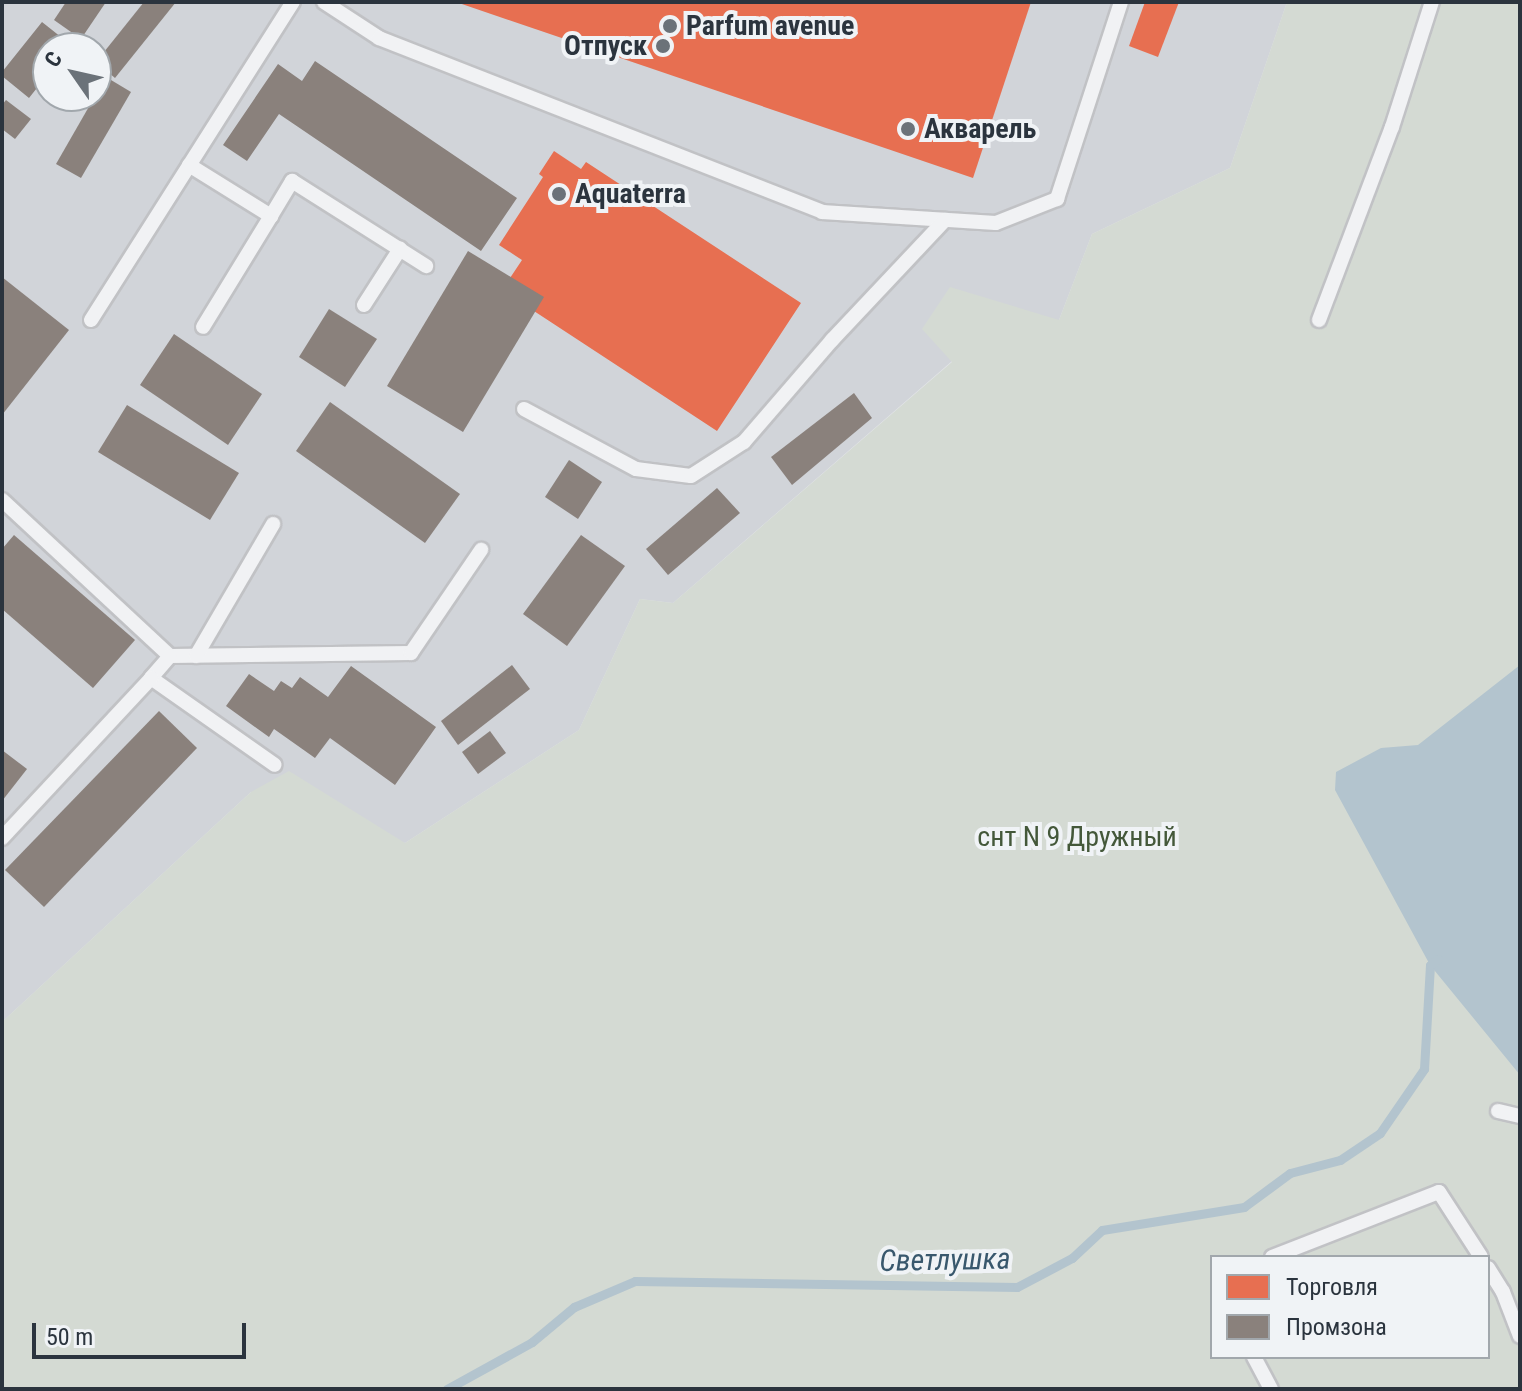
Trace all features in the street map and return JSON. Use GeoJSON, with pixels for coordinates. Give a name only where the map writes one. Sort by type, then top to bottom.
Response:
{"type":"FeatureCollection","features":[{"type":"Feature","properties":{"kind":"lane"},"geometry":{"type":"LineString","coordinates":[[91,320],[293,2]]}},
{"type":"Feature","properties":{"kind":"lane"},"geometry":{"type":"LineString","coordinates":[[324,2],[379,38],[822,212],[996,223],[1057,199],[1121,2]]}},
{"type":"Feature","properties":{"kind":"lane"},"geometry":{"type":"LineString","coordinates":[[1319,320],[1392,127],[1432,2]]}},
{"type":"Feature","properties":{"kind":"lane"},"geometry":{"type":"LineString","coordinates":[[189,165],[271,216]]}},
{"type":"Feature","properties":{"kind":"lane"},"geometry":{"type":"LineString","coordinates":[[203,327],[292,181],[426,266]]}},
{"type":"Feature","properties":{"kind":"lane"},"geometry":{"type":"LineString","coordinates":[[524,409],[636,469],[691,476],[744,442],[832,340],[945,220]]}},
{"type":"Feature","properties":{"kind":"lane"},"geometry":{"type":"LineString","coordinates":[[364,305],[400,249]]}},
{"type":"Feature","properties":{"kind":"lane"},"geometry":{"type":"LineString","coordinates":[[4,506],[170,656],[411,653],[481,550]]}},
{"type":"Feature","properties":{"kind":"lane"},"geometry":{"type":"LineString","coordinates":[[196,656],[273,524]]}},
{"type":"Feature","properties":{"kind":"lane"},"geometry":{"type":"LineString","coordinates":[[2,838],[170,656]]}},
{"type":"Feature","properties":{"kind":"lane"},"geometry":{"type":"LineString","coordinates":[[151,678],[275,765]]}},
{"type":"Feature","properties":{"kind":"lane"},"geometry":{"type":"LineString","coordinates":[[1498,1111],[1520,1116]]}},
{"type":"Feature","properties":{"kind":"lane"},"geometry":{"type":"LineString","coordinates":[[1277,1255],[1439,1192],[1480,1255]]}},
{"type":"Feature","properties":{"kind":"lane"},"geometry":{"type":"LineString","coordinates":[[1490,1271],[1503,1292],[1520,1336]]}},
{"type":"Feature","properties":{"kind":"lane"},"geometry":{"type":"LineString","coordinates":[[1255,1359],[1271,1389]]}},
{"type":"Feature","properties":{"kind":"shaded area"},"geometry":{"type":"Polygon","coordinates":[[[2,2],[1287,2],[1230,168],[1092,234],[1059,320],[952,361],[673,603],[640,599],[579,730],[405,843],[251,792],[2,1022],[2,2]]]}},
{"type":"Feature","properties":{"kind":"shaded area"},"geometry":{"type":"Polygon","coordinates":[[[1520,665],[1520,1075],[1430,965],[1335,790],[1336,772],[1381,748],[1418,745],[1520,665]]]}},
{"type":"Feature","properties":{"kind":"green space","name":"снт N 9 Дружный"},"geometry":{"type":"Polygon","coordinates":[[[1287,2],[1520,2],[1520,1389],[2,1389],[2,1022],[251,792],[289,771],[405,843],[579,730],[640,599],[673,603],[952,362],[922,329],[950,287],[1059,320],[1092,234],[1230,168],[1287,2]]]}},
{"type":"Feature","properties":{"kind":"building: Торговля","name":"Акварель"},"geometry":{"type":"Polygon","coordinates":[[[456,2],[1031,2],[973,178],[456,2]]]}},
{"type":"Feature","properties":{"kind":"building: Торговля"},"geometry":{"type":"Polygon","coordinates":[[[1145,2],[1179,2],[1158,57],[1129,46],[1145,2]]]}},
{"type":"Feature","properties":{"kind":"building: Торговля"},"geometry":{"type":"Polygon","coordinates":[[[554,151],[581,169],[586,162],[801,303],[717,431],[502,290],[522,260],[499,245],[543,177],[539,174],[554,151]]]}},
{"type":"Feature","properties":{"kind":"building: Промзона"},"geometry":{"type":"Polygon","coordinates":[[[66,2],[106,2],[86,32],[71,32],[54,20],[66,2]]]}},
{"type":"Feature","properties":{"kind":"building: Промзона"},"geometry":{"type":"Polygon","coordinates":[[[144,2],[176,2],[115,78],[112,75],[112,42],[144,2]]]}},
{"type":"Feature","properties":{"kind":"building: Промзона"},"geometry":{"type":"Polygon","coordinates":[[[42,22],[55,32],[34,32],[42,22]]]}},
{"type":"Feature","properties":{"kind":"building: Промзона"},"geometry":{"type":"Polygon","coordinates":[[[32,34],[32,94],[29,98],[2,76],[32,34]]]}},
{"type":"Feature","properties":{"kind":"building: Промзона"},"geometry":{"type":"Polygon","coordinates":[[[315,61],[517,198],[481,251],[279,114],[247,161],[223,145],[278,64],[302,81],[315,61]]]}},
{"type":"Feature","properties":{"kind":"building: Промзона"},"geometry":{"type":"Polygon","coordinates":[[[112,81],[131,92],[81,178],[56,164],[86,112],[112,112],[112,81]]]}},
{"type":"Feature","properties":{"kind":"building: Промзона"},"geometry":{"type":"Polygon","coordinates":[[[6,100],[31,119],[15,139],[2,129],[2,105],[6,100]]]}},
{"type":"Feature","properties":{"kind":"building: Промзона"},"geometry":{"type":"Polygon","coordinates":[[[468,251],[544,297],[463,432],[387,386],[468,251]]]}},
{"type":"Feature","properties":{"kind":"building: Промзона"},"geometry":{"type":"Polygon","coordinates":[[[2,277],[69,330],[2,415],[2,277]]]}},
{"type":"Feature","properties":{"kind":"building: Промзона"},"geometry":{"type":"Polygon","coordinates":[[[329,309],[377,339],[345,387],[299,357],[329,309]]]}},
{"type":"Feature","properties":{"kind":"building: Промзона"},"geometry":{"type":"Polygon","coordinates":[[[174,334],[262,394],[228,445],[140,385],[174,334]]]}},
{"type":"Feature","properties":{"kind":"building: Промзона"},"geometry":{"type":"Polygon","coordinates":[[[854,393],[872,418],[792,485],[771,457],[854,393]]]}},
{"type":"Feature","properties":{"kind":"building: Промзона"},"geometry":{"type":"Polygon","coordinates":[[[330,402],[460,494],[425,543],[296,451],[330,402]]]}},
{"type":"Feature","properties":{"kind":"building: Промзона"},"geometry":{"type":"Polygon","coordinates":[[[127,405],[239,473],[210,520],[98,452],[127,405]]]}},
{"type":"Feature","properties":{"kind":"building: Промзона"},"geometry":{"type":"Polygon","coordinates":[[[569,460],[602,482],[578,519],[545,497],[569,460]]]}},
{"type":"Feature","properties":{"kind":"building: Промзона"},"geometry":{"type":"Polygon","coordinates":[[[717,488],[740,513],[668,575],[646,549],[717,488]]]}},
{"type":"Feature","properties":{"kind":"building: Промзона"},"geometry":{"type":"Polygon","coordinates":[[[14,535],[135,640],[93,688],[2,609],[2,549],[14,535]]]}},
{"type":"Feature","properties":{"kind":"building: Промзона"},"geometry":{"type":"Polygon","coordinates":[[[581,535],[625,566],[567,646],[523,614],[581,535]]]}},
{"type":"Feature","properties":{"kind":"building: Промзона"},"geometry":{"type":"Polygon","coordinates":[[[512,665],[530,689],[458,745],[441,721],[512,665]]]}},
{"type":"Feature","properties":{"kind":"building: Промзона"},"geometry":{"type":"Polygon","coordinates":[[[351,666],[436,727],[395,785],[330,738],[315,758],[274,729],[269,737],[226,706],[249,674],[274,691],[281,681],[292,688],[300,677],[328,697],[351,666]]]}},
{"type":"Feature","properties":{"kind":"building: Промзона"},"geometry":{"type":"Polygon","coordinates":[[[159,711],[197,748],[44,907],[5,870],[159,711]]]}},
{"type":"Feature","properties":{"kind":"building: Промзона"},"geometry":{"type":"Polygon","coordinates":[[[490,731],[506,753],[478,774],[462,752],[490,731]]]}},
{"type":"Feature","properties":{"kind":"building: Промзона"},"geometry":{"type":"Polygon","coordinates":[[[2,750],[27,769],[2,801],[2,750]]]}},
{"type":"Feature","properties":{"kind":"waterway","name":"Светлушка"},"geometry":{"type":"LineString","coordinates":[[447,1389],[532,1342],[574,1307],[635,1281],[1017,1287],[1072,1258],[1102,1230],[1244,1207],[1290,1173],[1340,1160],[1380,1133],[1424,1069],[1430,965],[1438,959]]}},
{"type":"Feature","properties":{"kind":"place","name":"Parfum avenue"},"geometry":{"type":"Point","coordinates":[670,26]}},
{"type":"Feature","properties":{"kind":"place","name":"Отпуск"},"geometry":{"type":"Point","coordinates":[663,46]}},
{"type":"Feature","properties":{"kind":"place","name":"Акварель"},"geometry":{"type":"Point","coordinates":[908,129]}},
{"type":"Feature","properties":{"kind":"place","name":"Aquaterra"},"geometry":{"type":"Point","coordinates":[559,194]}}]}
